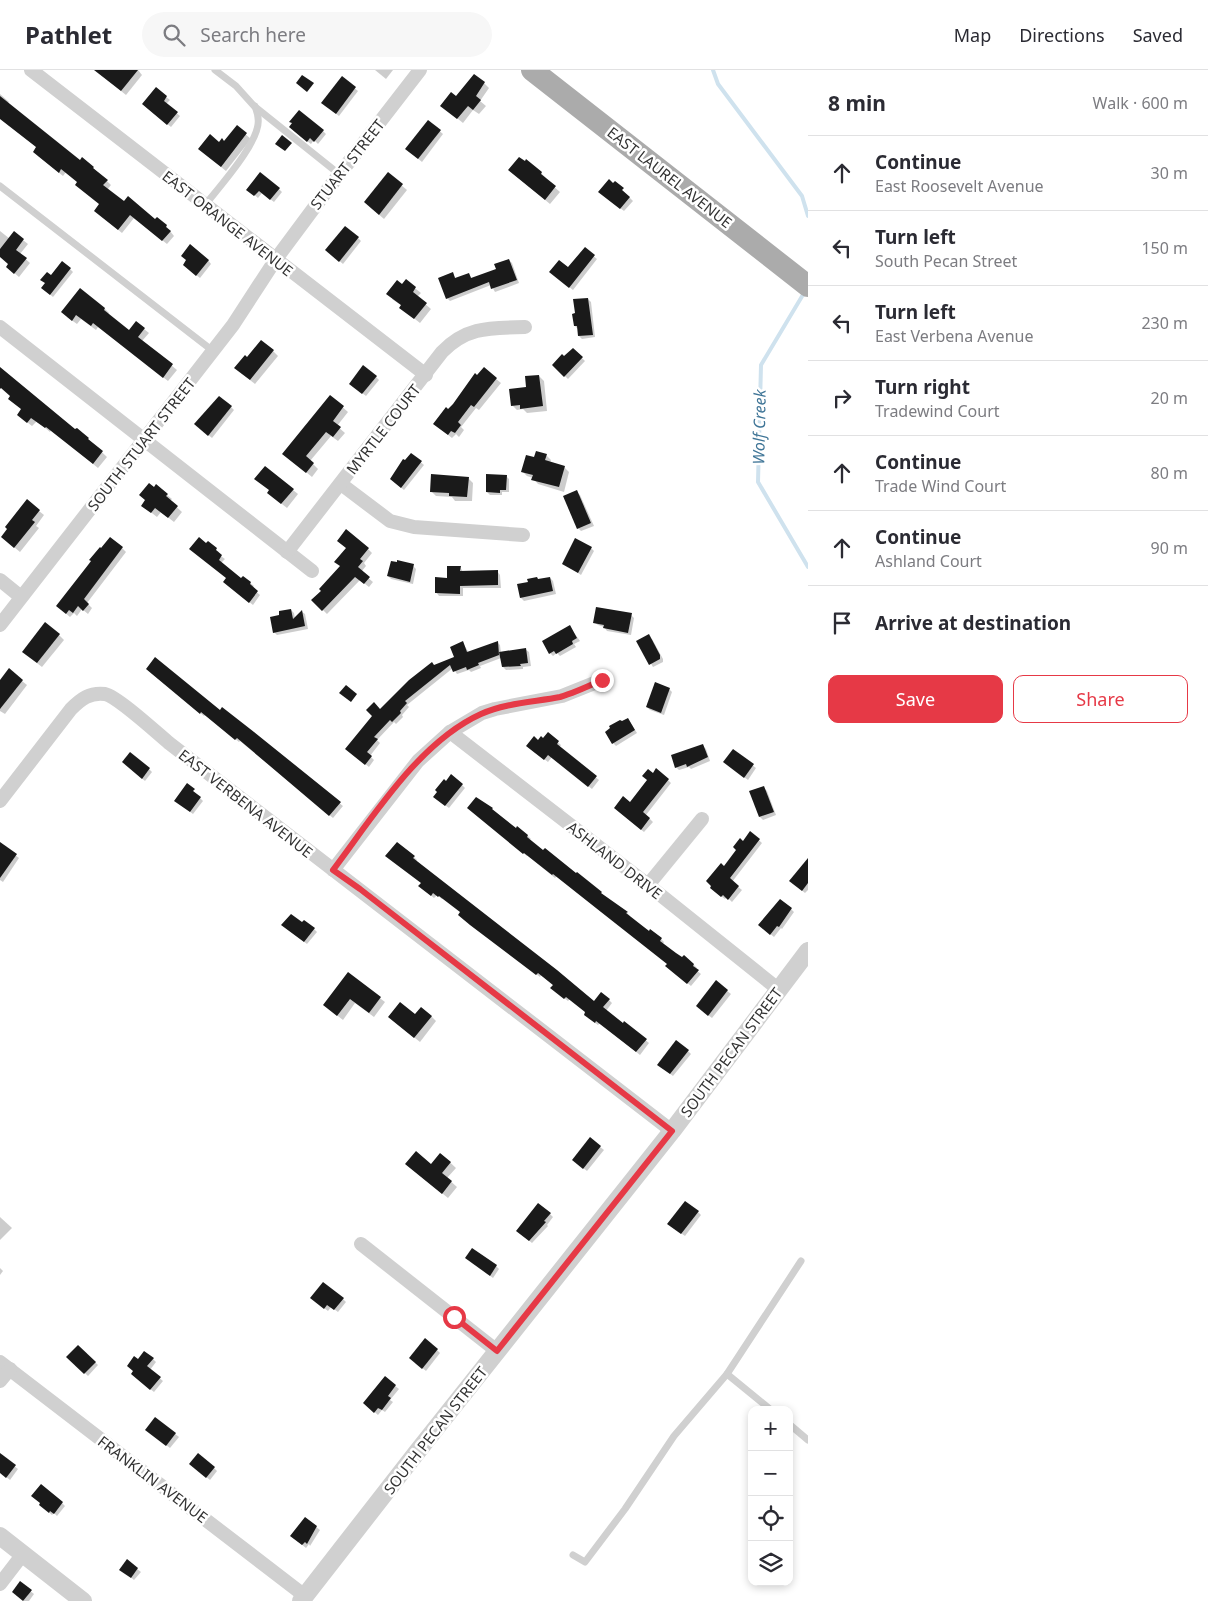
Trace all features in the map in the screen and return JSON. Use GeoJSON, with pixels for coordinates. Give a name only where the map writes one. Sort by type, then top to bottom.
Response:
{"type":"FeatureCollection","features":[{"type":"Feature","properties":{"kind":"main road","name":"EAST LAUREL AVENUE"},"geometry":{"type":"LineString","coordinates":[[532,70],[804,283]]}},
{"type":"Feature","properties":{"kind":"street","name":"EAST ORANGE AVENUE"},"geometry":{"type":"LineString","coordinates":[[31,70],[426,375]]}},
{"type":"Feature","properties":{"kind":"street","name":"STUART STREET"},"geometry":{"type":"LineString","coordinates":[[276,259],[420,70]]}},
{"type":"Feature","properties":{"kind":"street","name":"SOUTH STUART STREET"},"geometry":{"type":"LineString","coordinates":[[0,624],[233,326],[276,259]]}},
{"type":"Feature","properties":{"kind":"street","name":"MYRTLE COURT"},"geometry":{"type":"LineString","coordinates":[[287,552],[452,342],[465,334],[494,328],[525,327]]}},
{"type":"Feature","properties":{"kind":"street"},"geometry":{"type":"LineString","coordinates":[[0,328],[312,571]]}},
{"type":"Feature","properties":{"kind":"street"},"geometry":{"type":"LineString","coordinates":[[340,484],[390,521],[414,528],[523,535]]}},
{"type":"Feature","properties":{"kind":"street"},"geometry":{"type":"LineString","coordinates":[[0,580],[21,597]]}},
{"type":"Feature","properties":{"kind":"street"},"geometry":{"type":"LineString","coordinates":[[333,870],[418,761],[450,732],[482,713],[562,696],[602,680]]}},
{"type":"Feature","properties":{"kind":"street","name":"EAST VERBENA AVENUE"},"geometry":{"type":"LineString","coordinates":[[0,801],[80,699],[92,694],[106,694],[118,701],[169,743],[672,1131]]}},
{"type":"Feature","properties":{"kind":"street","name":"ASHLAND DRIVE"},"geometry":{"type":"LineString","coordinates":[[450,732],[648,885],[778,989]]}},
{"type":"Feature","properties":{"kind":"street"},"geometry":{"type":"LineString","coordinates":[[648,885],[702,819]]}},
{"type":"Feature","properties":{"kind":"street","name":"SOUTH PECAN STREET"},"geometry":{"type":"LineString","coordinates":[[303,1598],[672,1131],[808,951]]}},
{"type":"Feature","properties":{"kind":"street"},"geometry":{"type":"LineString","coordinates":[[361,1244],[497,1351]]}},
{"type":"Feature","properties":{"kind":"street"},"geometry":{"type":"LineString","coordinates":[[0,1381],[5,1365]]}},
{"type":"Feature","properties":{"kind":"street","name":"FRANKLIN AVENUE"},"geometry":{"type":"LineString","coordinates":[[5,1365],[303,1598]]}},
{"type":"Feature","properties":{"kind":"street"},"geometry":{"type":"LineString","coordinates":[[0,1536],[83,1601]]}},
{"type":"Feature","properties":{"kind":"street"},"geometry":{"type":"LineString","coordinates":[[0,1584],[24,1554]]}},
{"type":"Feature","properties":{"kind":"lane"},"geometry":{"type":"LineString","coordinates":[[215,70],[236,86],[254,106],[340,174]]}},
{"type":"Feature","properties":{"kind":"lane"},"geometry":{"type":"LineString","coordinates":[[205,205],[252,142],[259,119],[254,106]]}},
{"type":"Feature","properties":{"kind":"lane"},"geometry":{"type":"LineString","coordinates":[[0,186],[213,351]]}},
{"type":"Feature","properties":{"kind":"lane"},"geometry":{"type":"LineString","coordinates":[[573,1555],[585,1562],[624,1510],[674,1436],[727,1374],[801,1261]]}},
{"type":"Feature","properties":{"kind":"lane"},"geometry":{"type":"LineString","coordinates":[[727,1374],[766,1406]]}},
{"type":"Feature","properties":{"kind":"lane"},"geometry":{"type":"LineString","coordinates":[[793,1427],[808,1440]]}},
{"type":"Feature","properties":{"kind":"building"},"geometry":{"type":"Polygon","coordinates":[[[94,70],[138,70],[121,91],[94,70]]]}},
{"type":"Feature","properties":{"kind":"building"},"geometry":{"type":"Polygon","coordinates":[[[474,74],[485,82],[476,96],[481,100],[473,110],[468,106],[457,119],[440,106],[451,92],[456,96],[474,74]]]}},
{"type":"Feature","properties":{"kind":"building"},"geometry":{"type":"Polygon","coordinates":[[[302,75],[314,83],[307,92],[296,83],[302,75]]]}},
{"type":"Feature","properties":{"kind":"building"},"geometry":{"type":"Polygon","coordinates":[[[342,76],[356,87],[336,114],[321,103],[342,76]]]}},
{"type":"Feature","properties":{"kind":"building"},"geometry":{"type":"Polygon","coordinates":[[[156,87],[167,96],[164,101],[178,112],[167,125],[142,104],[156,87]]]}},
{"type":"Feature","properties":{"kind":"building"},"geometry":{"type":"Polygon","coordinates":[[[0,96],[80,160],[82,157],[94,167],[108,180],[103,185],[124,201],[128,196],[155,219],[157,217],[167,225],[166,227],[171,231],[162,241],[130,215],[118,230],[94,211],[99,204],[75,185],[77,182],[61,169],[59,173],[33,152],[36,147],[0,119],[0,96]]]}},
{"type":"Feature","properties":{"kind":"building"},"geometry":{"type":"Polygon","coordinates":[[[299,110],[324,130],[314,142],[310,138],[307,142],[289,127],[292,123],[289,122],[299,110]]]}},
{"type":"Feature","properties":{"kind":"building"},"geometry":{"type":"Polygon","coordinates":[[[428,120],[441,130],[418,159],[405,149],[428,120]]]}},
{"type":"Feature","properties":{"kind":"building"},"geometry":{"type":"Polygon","coordinates":[[[237,125],[247,133],[221,167],[198,149],[210,134],[219,142],[222,138],[224,141],[237,125]]]}},
{"type":"Feature","properties":{"kind":"building"},"geometry":{"type":"Polygon","coordinates":[[[282,135],[292,143],[285,151],[275,144],[282,135]]]}},
{"type":"Feature","properties":{"kind":"building"},"geometry":{"type":"Polygon","coordinates":[[[519,157],[525,161],[526,159],[556,186],[545,200],[508,170],[519,157]]]}},
{"type":"Feature","properties":{"kind":"building"},"geometry":{"type":"Polygon","coordinates":[[[260,172],[280,188],[270,200],[259,191],[254,196],[246,190],[260,172]]]}},
{"type":"Feature","properties":{"kind":"building"},"geometry":{"type":"Polygon","coordinates":[[[388,172],[403,184],[379,215],[364,202],[388,172]]]}},
{"type":"Feature","properties":{"kind":"building"},"geometry":{"type":"Polygon","coordinates":[[[609,179],[624,188],[622,190],[630,197],[620,209],[598,192],[609,179]]]}},
{"type":"Feature","properties":{"kind":"building"},"geometry":{"type":"Polygon","coordinates":[[[345,226],[359,237],[339,262],[325,250],[345,226]]]}},
{"type":"Feature","properties":{"kind":"building"},"geometry":{"type":"Polygon","coordinates":[[[14,231],[24,239],[16,250],[27,258],[14,274],[6,267],[8,264],[0,257],[0,249],[14,231]]]}},
{"type":"Feature","properties":{"kind":"building"},"geometry":{"type":"Polygon","coordinates":[[[190,244],[209,260],[196,276],[183,265],[186,260],[181,256],[190,244]]]}},
{"type":"Feature","properties":{"kind":"building"},"geometry":{"type":"Polygon","coordinates":[[[585,247],[595,255],[569,288],[549,272],[559,260],[568,267],[585,247]]]}},
{"type":"Feature","properties":{"kind":"building"},"geometry":{"type":"Polygon","coordinates":[[[509,259],[517,280],[491,289],[489,282],[446,299],[438,278],[453,272],[455,278],[469,273],[471,278],[496,269],[494,264],[509,259]]]}},
{"type":"Feature","properties":{"kind":"building"},"geometry":{"type":"Polygon","coordinates":[[[62,261],[71,268],[50,295],[41,288],[45,283],[40,280],[47,272],[51,275],[62,261]]]}},
{"type":"Feature","properties":{"kind":"building"},"geometry":{"type":"Polygon","coordinates":[[[406,279],[416,287],[413,292],[427,303],[414,319],[399,308],[401,305],[386,294],[397,280],[402,284],[406,279]]]}},
{"type":"Feature","properties":{"kind":"building"},"geometry":{"type":"Polygon","coordinates":[[[80,288],[129,330],[136,321],[145,328],[138,337],[173,364],[163,378],[93,323],[91,326],[76,315],[72,321],[61,312],[80,288]]]}},
{"type":"Feature","properties":{"kind":"building"},"geometry":{"type":"Polygon","coordinates":[[[588,298],[593,335],[578,336],[577,326],[574,326],[572,314],[575,313],[573,299],[588,298]]]}},
{"type":"Feature","properties":{"kind":"building"},"geometry":{"type":"Polygon","coordinates":[[[261,340],[274,350],[250,380],[234,368],[245,355],[247,357],[261,340]]]}},
{"type":"Feature","properties":{"kind":"building"},"geometry":{"type":"Polygon","coordinates":[[[573,348],[583,357],[564,377],[552,365],[562,354],[564,356],[573,348]]]}},
{"type":"Feature","properties":{"kind":"building"},"geometry":{"type":"Polygon","coordinates":[[[363,365],[377,376],[362,394],[349,384],[363,365]]]}},
{"type":"Feature","properties":{"kind":"building"},"geometry":{"type":"Polygon","coordinates":[[[0,367],[103,451],[93,464],[46,427],[31,418],[27,423],[17,415],[21,409],[8,399],[10,396],[0,389],[0,367]]]}},
{"type":"Feature","properties":{"kind":"building"},"geometry":{"type":"Polygon","coordinates":[[[484,367],[497,378],[474,407],[471,405],[458,422],[461,425],[455,433],[451,431],[448,435],[433,424],[446,407],[448,409],[453,404],[475,373],[477,375],[484,367]]]}},
{"type":"Feature","properties":{"kind":"building"},"geometry":{"type":"Polygon","coordinates":[[[539,375],[543,406],[520,409],[520,405],[511,406],[509,389],[526,387],[525,376],[539,375]]]}},
{"type":"Feature","properties":{"kind":"building"},"geometry":{"type":"Polygon","coordinates":[[[330,395],[344,406],[333,421],[341,427],[333,437],[326,432],[306,456],[314,463],[306,473],[282,454],[330,395]]]}},
{"type":"Feature","properties":{"kind":"building"},"geometry":{"type":"Polygon","coordinates":[[[219,396],[232,406],[208,436],[194,424],[219,396]]]}},
{"type":"Feature","properties":{"kind":"building"},"geometry":{"type":"Polygon","coordinates":[[[536,451],[547,454],[545,460],[565,466],[559,487],[531,480],[533,475],[521,472],[526,455],[534,457],[536,451]]]}},
{"type":"Feature","properties":{"kind":"building"},"geometry":{"type":"Polygon","coordinates":[[[411,453],[422,461],[401,488],[390,479],[403,459],[405,460],[411,453]]]}},
{"type":"Feature","properties":{"kind":"building"},"geometry":{"type":"Polygon","coordinates":[[[265,466],[294,489],[281,504],[267,493],[269,490],[254,479],[265,466]]]}},
{"type":"Feature","properties":{"kind":"building"},"geometry":{"type":"Polygon","coordinates":[[[431,474],[469,477],[467,497],[449,496],[449,493],[430,492],[431,474]]]}},
{"type":"Feature","properties":{"kind":"building"},"geometry":{"type":"Polygon","coordinates":[[[486,474],[507,475],[506,490],[500,490],[500,493],[486,492],[486,474]]]}},
{"type":"Feature","properties":{"kind":"building"},"geometry":{"type":"Polygon","coordinates":[[[149,483],[154,487],[156,484],[178,506],[168,518],[155,508],[151,513],[141,506],[145,500],[139,495],[149,483]]]}},
{"type":"Feature","properties":{"kind":"building"},"geometry":{"type":"Polygon","coordinates":[[[577,490],[591,523],[577,529],[563,496],[577,490]]]}},
{"type":"Feature","properties":{"kind":"building"},"geometry":{"type":"Polygon","coordinates":[[[27,499],[40,510],[32,520],[35,522],[14,548],[1,537],[7,529],[5,527],[27,499]]]}},
{"type":"Feature","properties":{"kind":"building"},"geometry":{"type":"Polygon","coordinates":[[[346,529],[369,548],[360,559],[363,561],[358,567],[370,577],[364,584],[355,577],[322,611],[311,600],[321,591],[319,589],[340,566],[334,562],[346,548],[337,541],[346,529]]]}},
{"type":"Feature","properties":{"kind":"building"},"geometry":{"type":"Polygon","coordinates":[[[110,537],[123,547],[84,599],[89,604],[83,611],[78,606],[73,613],[69,610],[66,614],[56,606],[91,561],[89,560],[110,537]]]}},
{"type":"Feature","properties":{"kind":"building"},"geometry":{"type":"Polygon","coordinates":[[[199,537],[217,548],[216,550],[222,555],[219,560],[241,578],[243,576],[251,582],[250,584],[258,591],[249,603],[223,582],[226,578],[189,549],[199,537]]]}},
{"type":"Feature","properties":{"kind":"building"},"geometry":{"type":"Polygon","coordinates":[[[575,538],[592,547],[578,573],[562,564],[575,538]]]}},
{"type":"Feature","properties":{"kind":"building"},"geometry":{"type":"Polygon","coordinates":[[[397,560],[414,564],[410,582],[387,576],[391,561],[397,562],[397,560]]]}},
{"type":"Feature","properties":{"kind":"building"},"geometry":{"type":"Polygon","coordinates":[[[447,566],[461,566],[460,571],[498,570],[498,585],[460,586],[460,594],[435,593],[435,577],[447,578],[447,566]]]}},
{"type":"Feature","properties":{"kind":"building"},"geometry":{"type":"Polygon","coordinates":[[[537,577],[538,579],[550,577],[553,591],[520,598],[517,584],[528,582],[527,579],[537,577]]]}},
{"type":"Feature","properties":{"kind":"building"},"geometry":{"type":"Polygon","coordinates":[[[596,607],[632,613],[628,633],[603,628],[604,625],[593,623],[596,607]]]}},
{"type":"Feature","properties":{"kind":"building"},"geometry":{"type":"Polygon","coordinates":[[[291,609],[293,619],[302,610],[305,626],[273,633],[270,617],[279,615],[279,611],[291,609]]]}},
{"type":"Feature","properties":{"kind":"building"},"geometry":{"type":"Polygon","coordinates":[[[45,622],[60,634],[37,663],[22,652],[45,622]]]}},
{"type":"Feature","properties":{"kind":"building"},"geometry":{"type":"Polygon","coordinates":[[[570,625],[577,638],[572,641],[573,644],[556,654],[554,651],[549,654],[542,641],[570,625]]]}},
{"type":"Feature","properties":{"kind":"building"},"geometry":{"type":"Polygon","coordinates":[[[649,634],[660,655],[660,659],[649,665],[636,641],[649,634]]]}},
{"type":"Feature","properties":{"kind":"building"},"geometry":{"type":"Polygon","coordinates":[[[463,641],[467,652],[498,641],[499,655],[478,663],[479,665],[467,670],[466,667],[453,672],[450,665],[405,701],[407,703],[400,711],[401,713],[392,722],[390,720],[374,737],[378,739],[367,752],[372,756],[365,765],[345,749],[372,716],[366,710],[374,702],[380,709],[409,680],[432,662],[434,665],[454,657],[450,647],[463,641]]]}},
{"type":"Feature","properties":{"kind":"building"},"geometry":{"type":"Polygon","coordinates":[[[526,648],[528,663],[520,664],[521,666],[502,667],[499,652],[526,648]]]}},
{"type":"Feature","properties":{"kind":"building"},"geometry":{"type":"Polygon","coordinates":[[[155,657],[220,710],[222,707],[341,802],[329,816],[237,738],[235,740],[201,712],[200,714],[146,669],[155,657]]]}},
{"type":"Feature","properties":{"kind":"building"},"geometry":{"type":"Polygon","coordinates":[[[9,668],[23,680],[0,709],[0,680],[9,668]]]}},
{"type":"Feature","properties":{"kind":"building"},"geometry":{"type":"Polygon","coordinates":[[[655,682],[670,688],[661,713],[646,707],[655,682]]]}},
{"type":"Feature","properties":{"kind":"building"},"geometry":{"type":"Polygon","coordinates":[[[346,685],[357,694],[351,702],[339,693],[346,685]]]}},
{"type":"Feature","properties":{"kind":"building"},"geometry":{"type":"Polygon","coordinates":[[[628,718],[635,730],[612,744],[605,732],[610,728],[609,726],[628,718]]]}},
{"type":"Feature","properties":{"kind":"building"},"geometry":{"type":"Polygon","coordinates":[[[548,732],[559,741],[557,744],[597,776],[588,787],[548,755],[544,760],[526,746],[534,736],[538,740],[541,736],[543,738],[548,732]]]}},
{"type":"Feature","properties":{"kind":"building"},"geometry":{"type":"Polygon","coordinates":[[[703,744],[708,757],[687,767],[686,764],[675,768],[671,755],[703,744]]]}},
{"type":"Feature","properties":{"kind":"building"},"geometry":{"type":"Polygon","coordinates":[[[733,749],[754,764],[744,778],[723,762],[733,749]]]}},
{"type":"Feature","properties":{"kind":"building"},"geometry":{"type":"Polygon","coordinates":[[[130,752],[150,768],[142,779],[122,762],[130,752]]]}},
{"type":"Feature","properties":{"kind":"building"},"geometry":{"type":"Polygon","coordinates":[[[656,768],[669,779],[643,812],[650,818],[641,830],[614,808],[623,796],[630,802],[647,780],[642,776],[648,769],[653,773],[656,768]]]}},
{"type":"Feature","properties":{"kind":"building"},"geometry":{"type":"Polygon","coordinates":[[[451,774],[463,784],[445,806],[433,797],[437,792],[435,790],[451,774]]]}},
{"type":"Feature","properties":{"kind":"building"},"geometry":{"type":"Polygon","coordinates":[[[187,783],[201,797],[190,812],[174,801],[187,783]]]}},
{"type":"Feature","properties":{"kind":"building"},"geometry":{"type":"Polygon","coordinates":[[[764,786],[774,812],[759,817],[749,791],[764,786]]]}},
{"type":"Feature","properties":{"kind":"building"},"geometry":{"type":"Polygon","coordinates":[[[476,797],[493,808],[516,828],[517,826],[543,850],[545,848],[577,872],[649,931],[650,929],[662,938],[660,941],[682,957],[684,955],[699,970],[687,984],[665,966],[667,964],[553,874],[523,854],[467,808],[476,797]]]}},
{"type":"Feature","properties":{"kind":"building"},"geometry":{"type":"Polygon","coordinates":[[[750,831],[760,839],[730,878],[739,886],[728,900],[710,888],[711,886],[706,881],[721,863],[724,866],[736,850],[733,847],[740,838],[743,841],[750,831]]]}},
{"type":"Feature","properties":{"kind":"building"},"geometry":{"type":"Polygon","coordinates":[[[0,842],[17,854],[0,878],[0,842]]]}},
{"type":"Feature","properties":{"kind":"building"},"geometry":{"type":"Polygon","coordinates":[[[397,842],[415,856],[413,858],[594,1001],[601,992],[610,999],[603,1007],[647,1039],[636,1052],[596,1021],[595,1023],[584,1015],[585,1012],[566,997],[564,999],[550,988],[553,985],[538,973],[536,975],[470,925],[458,915],[460,912],[439,896],[433,893],[431,896],[418,886],[421,883],[385,856],[397,842]]]}},
{"type":"Feature","properties":{"kind":"building"},"geometry":{"type":"Polygon","coordinates":[[[808,858],[808,883],[802,891],[789,881],[808,858]]]}},
{"type":"Feature","properties":{"kind":"building"},"geometry":{"type":"Polygon","coordinates":[[[780,899],[792,908],[779,927],[777,926],[770,935],[758,925],[780,899]]]}},
{"type":"Feature","properties":{"kind":"building"},"geometry":{"type":"Polygon","coordinates":[[[291,914],[315,928],[304,942],[281,925],[291,914]]]}},
{"type":"Feature","properties":{"kind":"building"},"geometry":{"type":"Polygon","coordinates":[[[348,972],[381,997],[369,1013],[350,999],[337,1016],[323,1005],[348,972]]]}},
{"type":"Feature","properties":{"kind":"building"},"geometry":{"type":"Polygon","coordinates":[[[716,980],[728,990],[708,1016],[696,1006],[716,980]]]}},
{"type":"Feature","properties":{"kind":"building"},"geometry":{"type":"Polygon","coordinates":[[[400,1002],[415,1014],[421,1007],[432,1016],[414,1038],[388,1017],[400,1002]]]}},
{"type":"Feature","properties":{"kind":"building"},"geometry":{"type":"Polygon","coordinates":[[[676,1040],[689,1050],[670,1074],[657,1065],[676,1040]]]}},
{"type":"Feature","properties":{"kind":"building"},"geometry":{"type":"Polygon","coordinates":[[[590,1137],[601,1146],[583,1169],[572,1160],[590,1137]]]}},
{"type":"Feature","properties":{"kind":"building"},"geometry":{"type":"Polygon","coordinates":[[[416,1151],[431,1164],[440,1153],[451,1162],[442,1173],[452,1181],[442,1194],[405,1164],[416,1151]]]}},
{"type":"Feature","properties":{"kind":"building"},"geometry":{"type":"Polygon","coordinates":[[[685,1201],[699,1211],[681,1234],[667,1224],[685,1201]]]}},
{"type":"Feature","properties":{"kind":"building"},"geometry":{"type":"Polygon","coordinates":[[[538,1203],[551,1213],[544,1221],[546,1222],[529,1241],[516,1231],[538,1203]]]}},
{"type":"Feature","properties":{"kind":"building"},"geometry":{"type":"Polygon","coordinates":[[[472,1248],[497,1265],[490,1276],[465,1258],[472,1248]]]}},
{"type":"Feature","properties":{"kind":"building"},"geometry":{"type":"Polygon","coordinates":[[[323,1282],[344,1298],[334,1310],[327,1305],[324,1309],[310,1298],[323,1282]]]}},
{"type":"Feature","properties":{"kind":"building"},"geometry":{"type":"Polygon","coordinates":[[[425,1338],[438,1349],[422,1369],[409,1358],[425,1338]]]}},
{"type":"Feature","properties":{"kind":"building"},"geometry":{"type":"Polygon","coordinates":[[[78,1345],[96,1362],[84,1374],[66,1357],[78,1345]]]}},
{"type":"Feature","properties":{"kind":"building"},"geometry":{"type":"Polygon","coordinates":[[[144,1351],[154,1358],[147,1366],[161,1377],[150,1390],[131,1374],[133,1371],[127,1366],[134,1356],[138,1359],[144,1351]]]}},
{"type":"Feature","properties":{"kind":"building"},"geometry":{"type":"Polygon","coordinates":[[[385,1376],[396,1385],[388,1396],[391,1398],[382,1410],[378,1408],[374,1413],[363,1403],[385,1376]]]}},
{"type":"Feature","properties":{"kind":"building"},"geometry":{"type":"Polygon","coordinates":[[[155,1417],[176,1433],[166,1446],[145,1430],[155,1417]]]}},
{"type":"Feature","properties":{"kind":"building"},"geometry":{"type":"Polygon","coordinates":[[[0,1453],[16,1465],[6,1478],[0,1473],[0,1453]]]}},
{"type":"Feature","properties":{"kind":"building"},"geometry":{"type":"Polygon","coordinates":[[[198,1453],[215,1467],[206,1478],[189,1464],[198,1453]]]}},
{"type":"Feature","properties":{"kind":"building"},"geometry":{"type":"Polygon","coordinates":[[[41,1484],[63,1502],[54,1514],[50,1511],[49,1513],[31,1496],[41,1484]]]}},
{"type":"Feature","properties":{"kind":"building"},"geometry":{"type":"Polygon","coordinates":[[[305,1517],[317,1526],[307,1544],[305,1542],[302,1545],[290,1536],[305,1517]]]}},
{"type":"Feature","properties":{"kind":"building"},"geometry":{"type":"Polygon","coordinates":[[[127,1559],[138,1568],[131,1578],[119,1570],[127,1559]]]}},
{"type":"Feature","properties":{"kind":"building"},"geometry":{"type":"Polygon","coordinates":[[[20,1581],[32,1590],[23,1601],[12,1592],[20,1581]]]}},
{"type":"Feature","properties":{"kind":"waterway","name":"Wolf Creek"},"geometry":{"type":"LineString","coordinates":[[713,70],[718,84],[802,196],[808,216]]}},
{"type":"Feature","properties":{"kind":"waterway","name":"Wolf Creek"},"geometry":{"type":"LineString","coordinates":[[804,293],[761,365],[758,482],[808,567]]}},
{"type":"Feature","properties":{"kind":"route"},"geometry":{"type":"LineString","coordinates":[[454,1317],[497,1351],[672,1131],[333,870],[397,785],[418,761],[434,745],[464,722],[495,709],[562,696],[602,680]]}}]}
